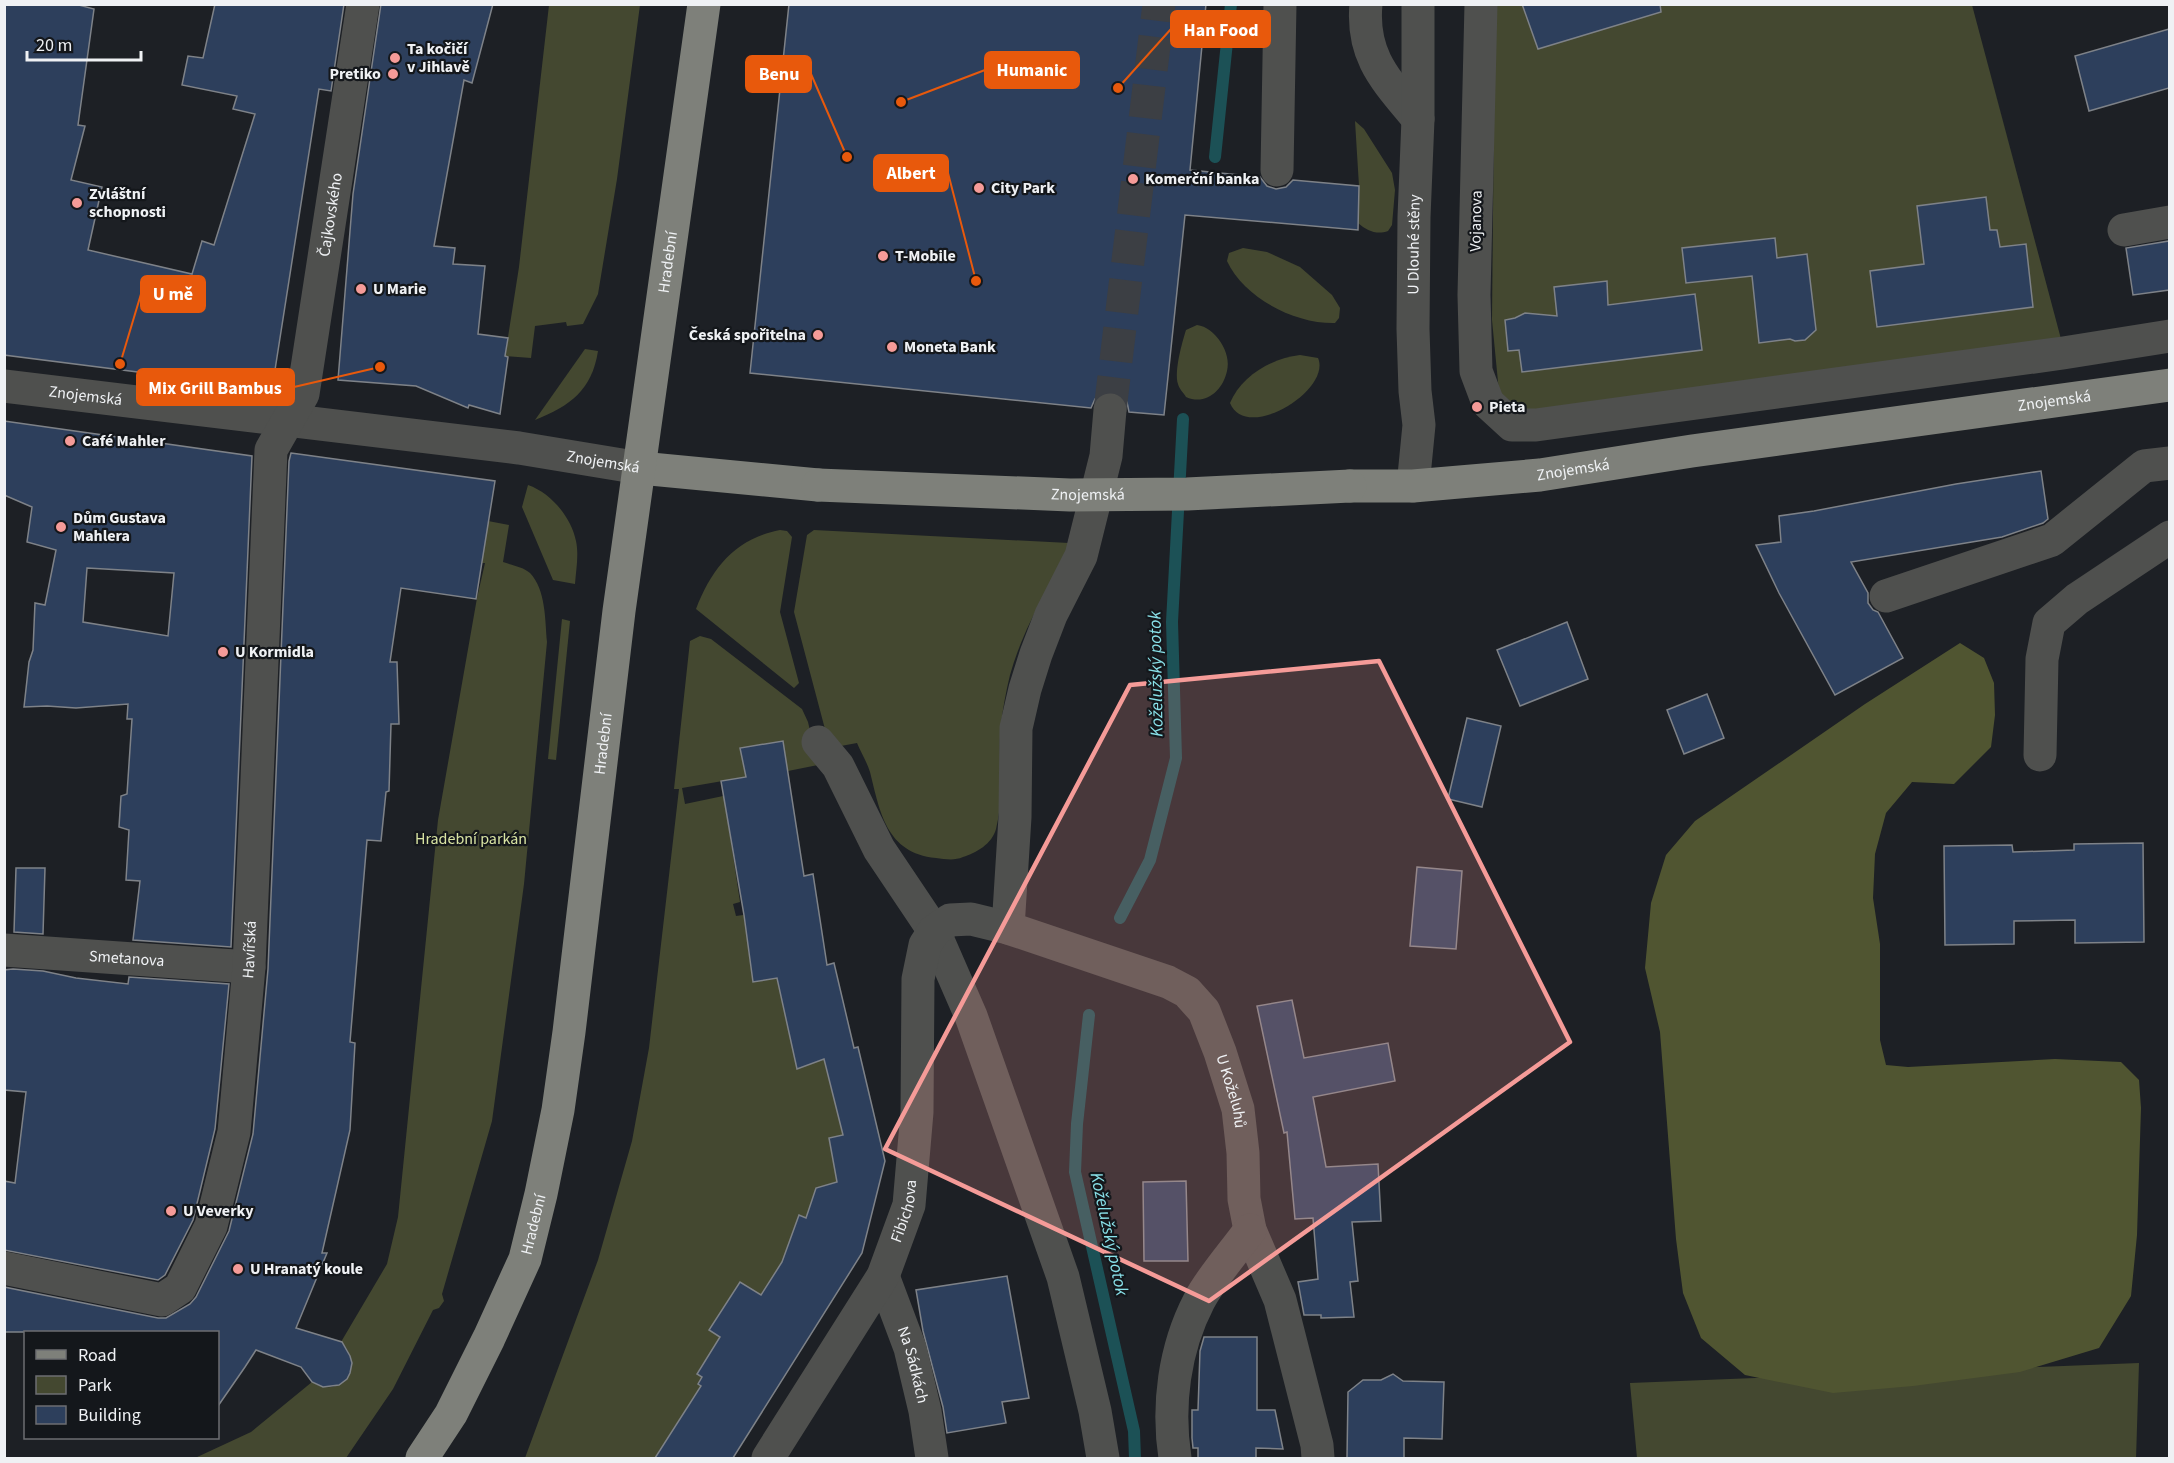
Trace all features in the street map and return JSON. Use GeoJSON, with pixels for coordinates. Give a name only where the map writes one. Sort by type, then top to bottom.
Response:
{"type":"FeatureCollection","features":[{"type":"Feature","properties":{"kind":"main road","name":"Hradební"},"geometry":{"type":"LineString","coordinates":[[422,1458],[451,1414],[525,1259],[558,1110],[619,611],[704,4]]}},
{"type":"Feature","properties":{"kind":"main road","name":"Znojemská"},"geometry":{"type":"LineString","coordinates":[[640,468],[818,485],[1070,495],[1187,494],[1350,486],[1413,486],[1540,475],[1692,451],[2169,385]]}},
{"type":"Feature","properties":{"kind":"street","name":"Čajkovského"},"geometry":{"type":"LineString","coordinates":[[286,421],[303,394],[363,4]]}},
{"type":"Feature","properties":{"kind":"street"},"geometry":{"type":"LineString","coordinates":[[1277,170],[1280,4]]}},
{"type":"Feature","properties":{"kind":"street"},"geometry":{"type":"LineString","coordinates":[[1366,4],[1367,39],[1378,69],[1418,119]]}},
{"type":"Feature","properties":{"kind":"street","name":"U Dlouhé stěny"},"geometry":{"type":"LineString","coordinates":[[1413,486],[1419,425],[1415,391],[1413,329],[1418,4]]}},
{"type":"Feature","properties":{"kind":"street","name":"Vojanova"},"geometry":{"type":"LineString","coordinates":[[1481,4],[1474,295],[1476,371],[1488,403],[1512,425],[1536,425],[2063,353],[2169,336]]}},
{"type":"Feature","properties":{"kind":"street"},"geometry":{"type":"LineString","coordinates":[[2124,230],[2169,222]]}},
{"type":"Feature","properties":{"kind":"street","name":"Znojemská"},"geometry":{"type":"LineString","coordinates":[[4,386],[519,448],[640,468]]}},
{"type":"Feature","properties":{"kind":"street"},"geometry":{"type":"LineString","coordinates":[[1008,928],[1015,817],[1017,728],[1025,689],[1036,654],[1051,615],[1080,556],[1106,456],[1110,410]]}},
{"type":"Feature","properties":{"kind":"street","name":"Havířská"},"geometry":{"type":"LineString","coordinates":[[4,1268],[162,1300],[180,1288],[211,1226],[234,1132],[249,967],[271,450],[286,421]]}},
{"type":"Feature","properties":{"kind":"street"},"geometry":{"type":"LineString","coordinates":[[1886,596],[2052,540],[2144,466],[2169,463]]}},
{"type":"Feature","properties":{"kind":"street"},"geometry":{"type":"LineString","coordinates":[[2040,755],[2042,659],[2049,623],[2077,599],[2169,537]]}},
{"type":"Feature","properties":{"kind":"street"},"geometry":{"type":"LineString","coordinates":[[818,742],[838,766],[879,849],[934,931],[971,1016],[1063,1277],[1095,1411],[1103,1458]]}},
{"type":"Feature","properties":{"kind":"street","name":"U Koželuhů"},"geometry":{"type":"LineString","coordinates":[[934,931],[950,920],[971,919],[1008,928],[1168,982],[1187,992],[1204,1011],[1238,1109],[1243,1153],[1244,1199],[1250,1230],[1280,1300],[1317,1445],[1318,1458]]}},
{"type":"Feature","properties":{"kind":"street","name":"Fibichova"},"geometry":{"type":"LineString","coordinates":[[768,1458],[883,1276],[909,1205],[917,1112],[918,979],[925,945],[934,931]]}},
{"type":"Feature","properties":{"kind":"street","name":"Smetanova"},"geometry":{"type":"LineString","coordinates":[[4,950],[249,967]]}},
{"type":"Feature","properties":{"kind":"street"},"geometry":{"type":"LineString","coordinates":[[1175,1458],[1172,1436],[1173,1381],[1184,1338],[1199,1300],[1250,1230]]}},
{"type":"Feature","properties":{"kind":"street","name":"Na Sádkách"},"geometry":{"type":"LineString","coordinates":[[883,1276],[910,1348],[925,1411],[932,1458]]}},
{"type":"Feature","properties":{"kind":"highlighted area"},"geometry":{"type":"Polygon","coordinates":[[[1379,661],[1570,1042],[1209,1301],[885,1149],[1130,685],[1379,661]]]}},
{"type":"Feature","properties":{"kind":"green space"},"geometry":{"type":"Polygon","coordinates":[[[549,5],[640,5],[617,179],[598,294],[583,324],[567,326],[566,322],[535,326],[531,358],[505,356],[519,267],[549,5]]]}},
{"type":"Feature","properties":{"kind":"green space"},"geometry":{"type":"Polygon","coordinates":[[[1495,5],[1972,5],[2061,339],[1523,412],[1499,392],[1492,320],[1495,5]]]}},
{"type":"Feature","properties":{"kind":"green space"},"geometry":{"type":"Polygon","coordinates":[[[1355,121],[1364,129],[1392,173],[1395,190],[1392,225],[1388,231],[1372,232],[1358,223],[1359,186],[1355,121]]]}},
{"type":"Feature","properties":{"kind":"green space"},"geometry":{"type":"Polygon","coordinates":[[[1243,248],[1267,252],[1300,267],[1332,295],[1340,308],[1339,318],[1335,323],[1304,319],[1288,314],[1258,297],[1245,286],[1227,261],[1229,253],[1243,248]]]}},
{"type":"Feature","properties":{"kind":"green space"},"geometry":{"type":"Polygon","coordinates":[[[1197,325],[1210,330],[1221,342],[1228,364],[1225,378],[1218,390],[1207,398],[1193,399],[1186,397],[1179,388],[1177,372],[1186,330],[1197,325]]]}},
{"type":"Feature","properties":{"kind":"green space"},"geometry":{"type":"Polygon","coordinates":[[[585,349],[598,351],[591,376],[585,386],[559,409],[535,420],[585,349]]]}},
{"type":"Feature","properties":{"kind":"green space"},"geometry":{"type":"Polygon","coordinates":[[[1300,355],[1318,358],[1319,371],[1301,397],[1269,415],[1252,417],[1239,414],[1230,403],[1242,385],[1259,370],[1268,364],[1300,355]]]}},
{"type":"Feature","properties":{"kind":"green space"},"geometry":{"type":"Polygon","coordinates":[[[528,485],[552,500],[570,523],[577,546],[575,584],[553,580],[522,507],[528,485]]]}},
{"type":"Feature","properties":{"kind":"green space","name":"Hradební parkán"},"geometry":{"type":"Polygon","coordinates":[[[488,521],[509,525],[503,562],[524,569],[535,580],[544,606],[547,642],[524,884],[492,1121],[442,1294],[444,1301],[439,1308],[433,1310],[393,1389],[346,1458],[195,1458],[251,1432],[312,1382],[323,1387],[333,1387],[347,1377],[351,1360],[341,1342],[387,1264],[398,1217],[438,820],[485,563],[482,563],[488,521]]]}},
{"type":"Feature","properties":{"kind":"green space"},"geometry":{"type":"Polygon","coordinates":[[[780,530],[787,531],[792,537],[780,612],[799,683],[794,688],[696,609],[702,594],[727,558],[750,540],[780,530]]]}},
{"type":"Feature","properties":{"kind":"green space"},"geometry":{"type":"Polygon","coordinates":[[[814,530],[1069,543],[1028,627],[1010,675],[1001,724],[999,816],[991,839],[973,853],[960,858],[946,859],[919,855],[906,848],[888,828],[869,768],[857,743],[830,748],[794,612],[807,535],[814,530]]]}},
{"type":"Feature","properties":{"kind":"green space"},"geometry":{"type":"Polygon","coordinates":[[[562,619],[570,621],[556,760],[548,759],[562,619]]]}},
{"type":"Feature","properties":{"kind":"green space"},"geometry":{"type":"Polygon","coordinates":[[[700,636],[711,639],[802,709],[808,722],[818,765],[788,771],[740,749],[746,777],[682,788],[685,804],[747,791],[726,809],[740,902],[733,904],[736,916],[770,911],[748,947],[753,982],[774,978],[781,972],[786,1018],[797,1069],[824,1059],[844,1135],[829,1138],[837,1182],[816,1188],[806,1218],[799,1215],[792,1234],[799,1237],[761,1295],[709,1330],[725,1341],[710,1365],[704,1362],[697,1373],[702,1377],[705,1388],[685,1418],[681,1417],[673,1429],[678,1432],[665,1452],[660,1449],[655,1458],[525,1458],[598,1260],[632,1141],[649,1048],[679,789],[674,789],[690,641],[700,636]]]}},
{"type":"Feature","properties":{"kind":"green space"},"geometry":{"type":"Polygon","coordinates":[[[1960,643],[1984,658],[1994,683],[1995,715],[1991,747],[1954,784],[1912,782],[1886,813],[1875,854],[1873,898],[1880,944],[1880,1040],[1886,1065],[1908,1067],[2055,1059],[2121,1062],[2139,1080],[2141,1108],[2137,1235],[2131,1296],[2099,1348],[2020,1372],[1913,1386],[1833,1393],[1745,1375],[1701,1338],[1683,1293],[1676,1239],[1660,1032],[1645,968],[1651,903],[1666,855],[1695,821],[1865,704],[1960,643]]]}},
{"type":"Feature","properties":{"kind":"green space"},"geometry":{"type":"Polygon","coordinates":[[[2139,1363],[2136,1458],[1637,1458],[1630,1383],[2139,1363]]]}},
{"type":"Feature","properties":{"kind":"building"},"geometry":{"type":"Polygon","coordinates":[[[4,4],[75,4],[94,9],[78,125],[85,126],[71,180],[102,187],[88,250],[192,274],[202,241],[214,245],[255,114],[233,109],[237,96],[182,85],[188,56],[203,58],[215,4],[344,4],[331,91],[319,89],[272,389],[4,355],[4,4]]]}},
{"type":"Feature","properties":{"kind":"building"},"geometry":{"type":"Polygon","coordinates":[[[381,4],[493,4],[472,83],[464,80],[434,246],[455,248],[453,264],[485,266],[478,334],[508,338],[505,356],[508,357],[500,414],[469,405],[468,408],[416,386],[338,380],[353,194],[381,4]]]}},
{"type":"Feature","properties":{"kind":"building","name":"City Park"},"geometry":{"type":"Polygon","coordinates":[[[789,4],[1206,4],[1190,170],[1260,177],[1267,186],[1276,189],[1286,187],[1293,180],[1359,186],[1358,230],[1185,215],[1164,415],[1129,412],[1127,402],[1121,395],[1112,391],[1102,393],[1095,399],[1091,408],[750,373],[789,4]]]}},
{"type":"Feature","properties":{"kind":"building"},"geometry":{"type":"Polygon","coordinates":[[[1522,4],[1660,4],[1661,12],[1538,49],[1522,4]]]}},
{"type":"Feature","properties":{"kind":"building"},"geometry":{"type":"Polygon","coordinates":[[[2169,29],[2169,88],[2089,111],[2075,56],[2169,29]]]}},
{"type":"Feature","properties":{"kind":"building"},"geometry":{"type":"Polygon","coordinates":[[[1986,197],[1990,230],[1997,230],[2000,247],[2026,244],[2033,307],[1877,327],[1870,271],[1924,264],[1917,206],[1986,197]]]}},
{"type":"Feature","properties":{"kind":"building"},"geometry":{"type":"Polygon","coordinates":[[[1775,238],[1777,258],[1807,254],[1816,330],[1805,340],[1790,339],[1759,343],[1752,276],[1686,283],[1682,248],[1775,238]]]}},
{"type":"Feature","properties":{"kind":"building"},"geometry":{"type":"Polygon","coordinates":[[[2169,241],[2169,290],[2133,295],[2126,248],[2169,241]]]}},
{"type":"Feature","properties":{"kind":"building"},"geometry":{"type":"Polygon","coordinates":[[[1607,281],[1608,305],[1695,294],[1702,350],[1522,372],[1519,350],[1508,351],[1505,320],[1525,313],[1557,316],[1554,287],[1607,281]]]}},
{"type":"Feature","properties":{"kind":"building"},"geometry":{"type":"Polygon","coordinates":[[[4,421],[252,456],[231,947],[133,940],[140,881],[126,880],[129,830],[119,827],[121,796],[127,794],[132,719],[127,719],[128,704],[76,708],[24,707],[29,662],[33,650],[35,603],[45,605],[56,550],[27,542],[32,507],[4,495],[4,421]],[[87,568],[83,622],[168,636],[174,573],[87,568]]]}},
{"type":"Feature","properties":{"kind":"building"},"geometry":{"type":"Polygon","coordinates":[[[291,453],[495,481],[476,599],[401,588],[390,662],[397,662],[399,724],[391,724],[389,791],[386,792],[381,841],[367,840],[350,1042],[355,1043],[350,1130],[322,1253],[327,1253],[296,1328],[342,1342],[352,1363],[350,1373],[347,1379],[339,1385],[323,1387],[312,1382],[301,1367],[256,1350],[219,1405],[219,1331],[4,1332],[4,1287],[166,1318],[190,1304],[196,1297],[229,1231],[253,1134],[268,969],[291,453]]]}},
{"type":"Feature","properties":{"kind":"building"},"geometry":{"type":"Polygon","coordinates":[[[2041,471],[2048,519],[2043,523],[2002,537],[1851,562],[1868,593],[1868,603],[1873,610],[1878,612],[1903,658],[1835,695],[1779,593],[1756,545],[1781,542],[1779,516],[2041,471]]]}},
{"type":"Feature","properties":{"kind":"building"},"geometry":{"type":"Polygon","coordinates":[[[1567,622],[1588,679],[1520,706],[1497,650],[1567,622]]]}},
{"type":"Feature","properties":{"kind":"building"},"geometry":{"type":"Polygon","coordinates":[[[1707,694],[1724,738],[1684,754],[1667,710],[1707,694]]]}},
{"type":"Feature","properties":{"kind":"building"},"geometry":{"type":"Polygon","coordinates":[[[1467,718],[1501,726],[1482,807],[1448,799],[1467,718]]]}},
{"type":"Feature","properties":{"kind":"building"},"geometry":{"type":"Polygon","coordinates":[[[783,741],[804,876],[813,874],[827,965],[834,963],[854,1048],[858,1047],[885,1161],[862,1253],[733,1458],[655,1458],[701,1386],[698,1384],[702,1377],[697,1374],[720,1337],[709,1330],[740,1282],[761,1295],[782,1262],[799,1215],[806,1218],[816,1188],[837,1182],[829,1138],[843,1135],[824,1059],[797,1069],[777,978],[753,982],[721,781],[746,777],[740,748],[783,741]]]}},
{"type":"Feature","properties":{"kind":"building"},"geometry":{"type":"Polygon","coordinates":[[[2143,843],[2144,942],[2075,943],[2075,920],[2014,921],[2014,944],[1945,945],[1944,846],[2012,845],[2013,852],[2074,850],[2074,844],[2143,843]]]}},
{"type":"Feature","properties":{"kind":"building"},"geometry":{"type":"Polygon","coordinates":[[[1417,867],[1462,871],[1456,949],[1410,946],[1417,867]]]}},
{"type":"Feature","properties":{"kind":"building"},"geometry":{"type":"Polygon","coordinates":[[[16,868],[45,868],[43,934],[14,932],[16,868]]]}},
{"type":"Feature","properties":{"kind":"building"},"geometry":{"type":"Polygon","coordinates":[[[4,970],[43,971],[76,978],[128,984],[129,977],[229,984],[215,1129],[193,1220],[165,1275],[158,1280],[4,1250],[4,1181],[15,1183],[26,1092],[4,1090],[4,970]]]}},
{"type":"Feature","properties":{"kind":"building"},"geometry":{"type":"Polygon","coordinates":[[[1292,1000],[1304,1058],[1388,1043],[1395,1081],[1313,1097],[1326,1167],[1378,1164],[1381,1221],[1352,1222],[1358,1281],[1350,1282],[1354,1317],[1321,1318],[1321,1315],[1304,1315],[1298,1282],[1318,1279],[1313,1218],[1295,1219],[1287,1132],[1284,1133],[1257,1006],[1292,1000]]]}},
{"type":"Feature","properties":{"kind":"building"},"geometry":{"type":"Polygon","coordinates":[[[1186,1181],[1188,1261],[1144,1261],[1143,1182],[1186,1181]]]}},
{"type":"Feature","properties":{"kind":"building"},"geometry":{"type":"Polygon","coordinates":[[[1007,1276],[1029,1398],[1002,1402],[1006,1423],[947,1433],[943,1407],[923,1331],[916,1290],[1007,1276]]]}},
{"type":"Feature","properties":{"kind":"building"},"geometry":{"type":"Polygon","coordinates":[[[1204,1337],[1257,1337],[1257,1410],[1275,1410],[1283,1449],[1256,1448],[1256,1458],[1198,1458],[1198,1448],[1193,1448],[1192,1410],[1198,1410],[1200,1351],[1204,1337]]]}},
{"type":"Feature","properties":{"kind":"building"},"geometry":{"type":"Polygon","coordinates":[[[1393,1374],[1403,1381],[1444,1382],[1442,1439],[1404,1438],[1404,1458],[1347,1458],[1348,1392],[1363,1380],[1381,1380],[1393,1374]]]}},
{"type":"Feature","properties":{"kind":"waterway","name":"Koželužský potok"},"geometry":{"type":"LineString","coordinates":[[1215,157],[1231,4]]}},
{"type":"Feature","properties":{"kind":"waterway","name":"Koželužský potok"},"geometry":{"type":"LineString","coordinates":[[1120,918],[1150,860],[1176,758],[1172,622],[1183,419]]}},
{"type":"Feature","properties":{"kind":"waterway","name":"Koželužský potok"},"geometry":{"type":"LineString","coordinates":[[1089,1015],[1077,1124],[1075,1172],[1134,1431],[1135,1458]]}},
{"type":"Feature","properties":{"kind":"tunnel"},"geometry":{"type":"LineString","coordinates":[[1110,410],[1159,4]]}},
{"type":"Feature","properties":{"kind":"place","name":"Ta kočičí v Jihlavě"},"geometry":{"type":"Point","coordinates":[395,58]}},
{"type":"Feature","properties":{"kind":"place","name":"Pretiko"},"geometry":{"type":"Point","coordinates":[393,74]}},
{"type":"Feature","properties":{"kind":"place","name":"Han Food"},"geometry":{"type":"Point","coordinates":[1118,88]}},
{"type":"Feature","properties":{"kind":"place","name":"Humanic"},"geometry":{"type":"Point","coordinates":[901,102]}},
{"type":"Feature","properties":{"kind":"place","name":"Benu"},"geometry":{"type":"Point","coordinates":[847,157]}},
{"type":"Feature","properties":{"kind":"place","name":"Komerční banka"},"geometry":{"type":"Point","coordinates":[1133,179]}},
{"type":"Feature","properties":{"kind":"place","name":"City Park"},"geometry":{"type":"Point","coordinates":[979,188]}},
{"type":"Feature","properties":{"kind":"place","name":"Zvláštní schopnosti"},"geometry":{"type":"Point","coordinates":[77,203]}},
{"type":"Feature","properties":{"kind":"place","name":"T-Mobile"},"geometry":{"type":"Point","coordinates":[883,256]}},
{"type":"Feature","properties":{"kind":"place","name":"Albert"},"geometry":{"type":"Point","coordinates":[976,281]}},
{"type":"Feature","properties":{"kind":"place","name":"U Marie"},"geometry":{"type":"Point","coordinates":[361,289]}},
{"type":"Feature","properties":{"kind":"place","name":"Česká spořitelna"},"geometry":{"type":"Point","coordinates":[818,335]}},
{"type":"Feature","properties":{"kind":"place","name":"Moneta Bank"},"geometry":{"type":"Point","coordinates":[892,347]}},
{"type":"Feature","properties":{"kind":"place","name":"U mě"},"geometry":{"type":"Point","coordinates":[120,364]}},
{"type":"Feature","properties":{"kind":"place","name":"Mix Grill Bambus"},"geometry":{"type":"Point","coordinates":[380,367]}},
{"type":"Feature","properties":{"kind":"place","name":"Pieta"},"geometry":{"type":"Point","coordinates":[1477,407]}},
{"type":"Feature","properties":{"kind":"place","name":"Café Mahler"},"geometry":{"type":"Point","coordinates":[70,441]}},
{"type":"Feature","properties":{"kind":"place","name":"Dům Gustava Mahlera"},"geometry":{"type":"Point","coordinates":[61,527]}},
{"type":"Feature","properties":{"kind":"place","name":"U Kormidla"},"geometry":{"type":"Point","coordinates":[223,652]}},
{"type":"Feature","properties":{"kind":"place","name":"U Veverky"},"geometry":{"type":"Point","coordinates":[171,1211]}},
{"type":"Feature","properties":{"kind":"place","name":"U Hranatý koule"},"geometry":{"type":"Point","coordinates":[238,1269]}}]}
